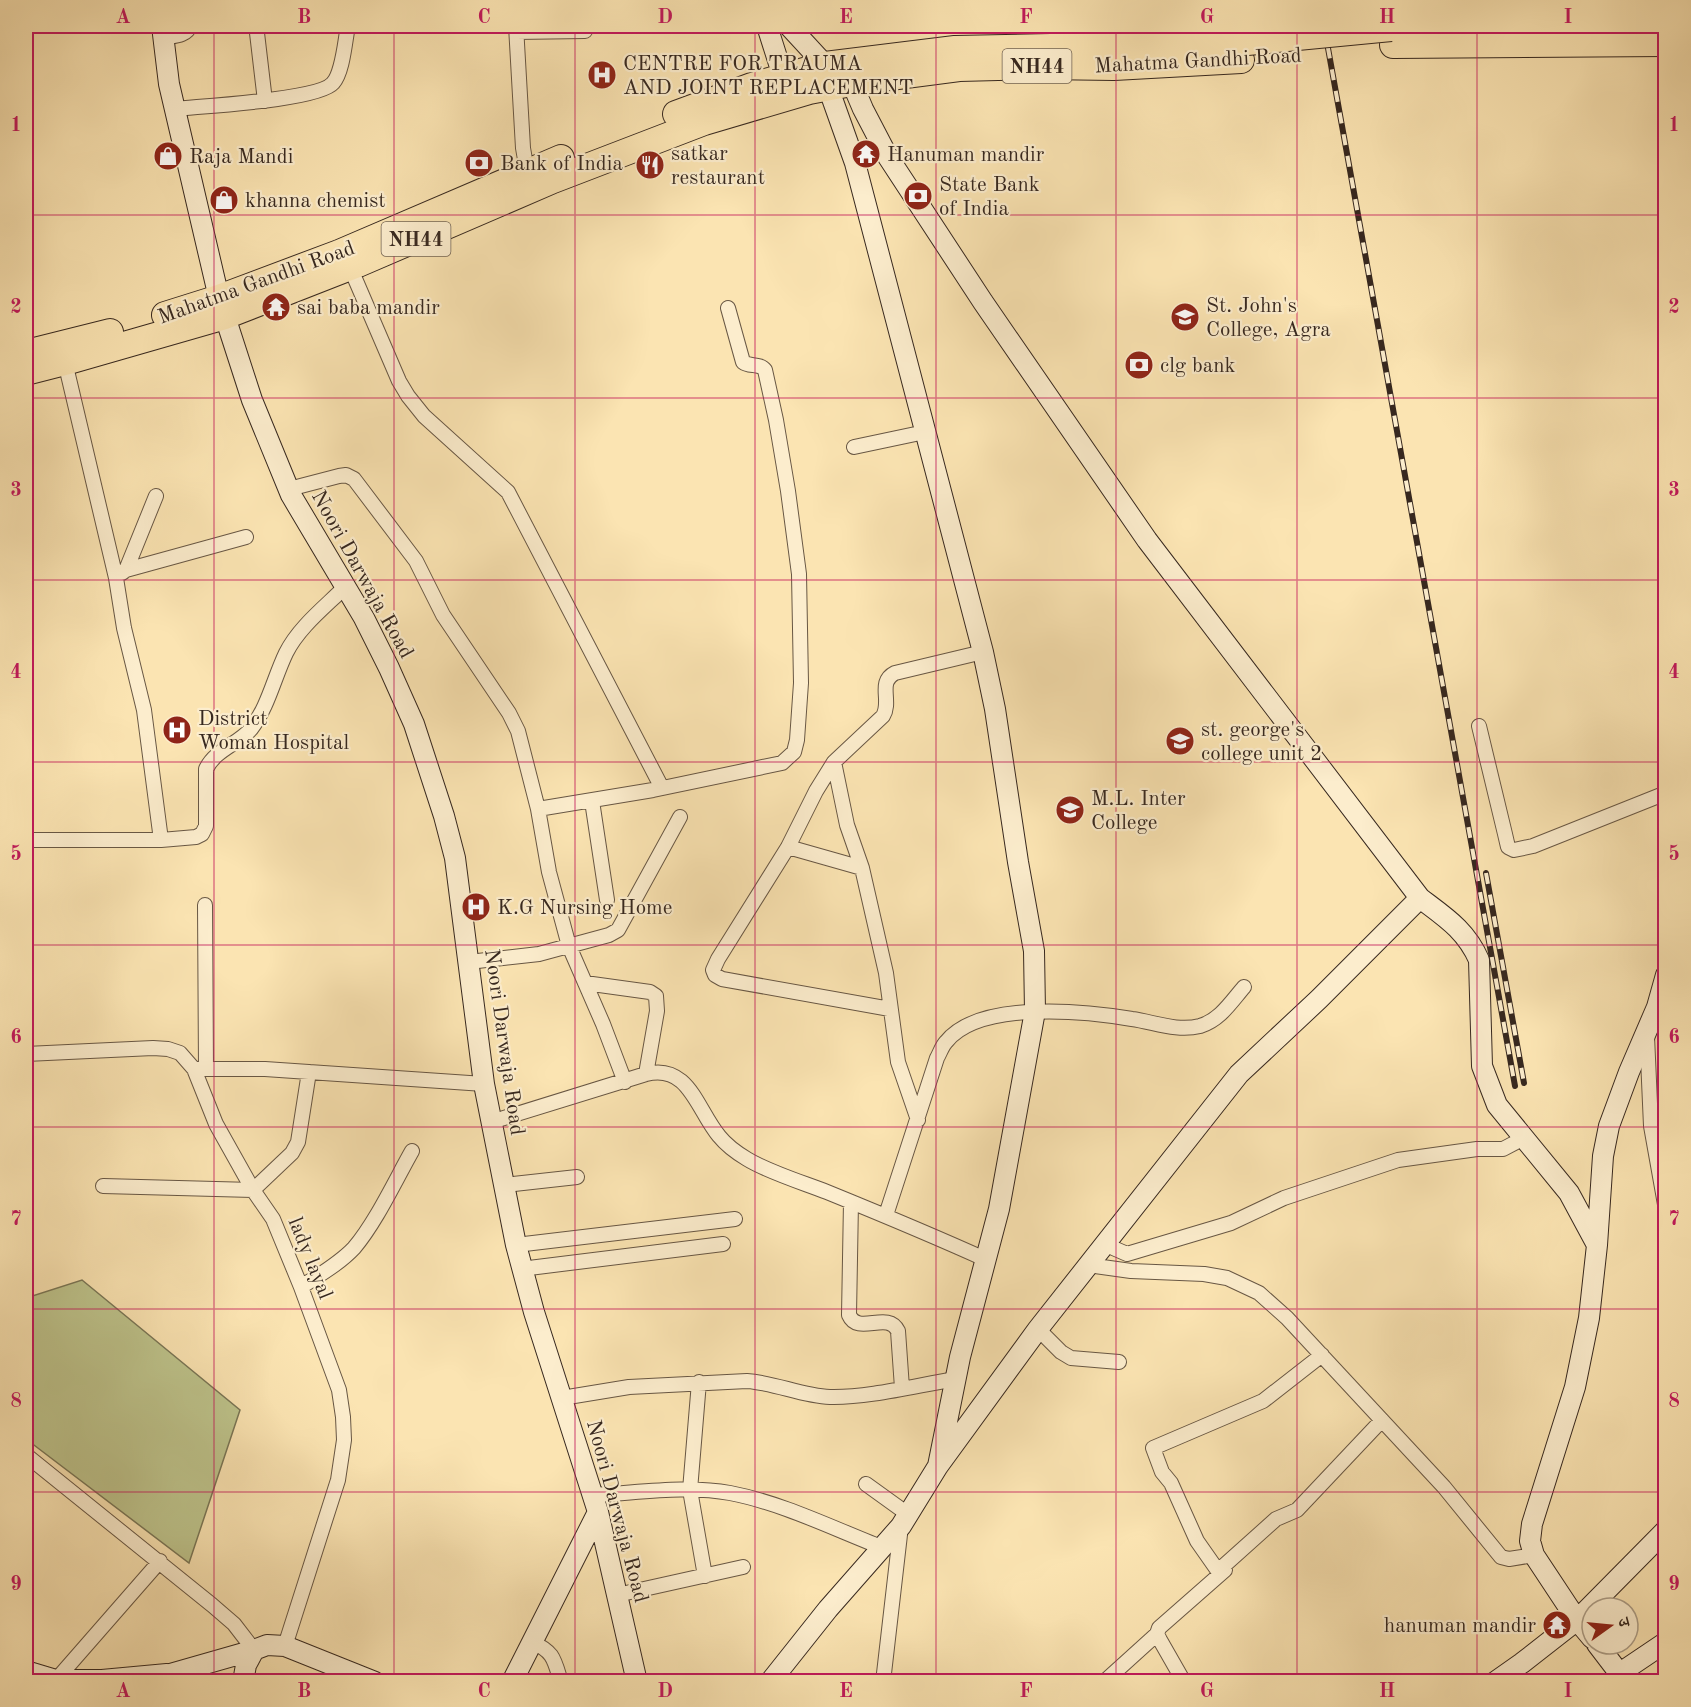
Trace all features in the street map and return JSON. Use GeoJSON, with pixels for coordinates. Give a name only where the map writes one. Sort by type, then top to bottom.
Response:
{"type":"FeatureCollection","features":[{"type":"Feature","properties":{"kind":"highway","name":"Mahatma Gandhi Road"},"geometry":{"type":"LineString","coordinates":[[26,353],[222,307],[527,171],[732,94],[835,78],[954,49],[1239,51],[1535,26]]}},
{"type":"Feature","properties":{"kind":"highway"},"geometry":{"type":"LineString","coordinates":[[1652,26],[1665,26]]}},
{"type":"Feature","properties":{"kind":"highway","name":"Mahatma Gandhi Road"},"geometry":{"type":"LineString","coordinates":[[1392,37],[1665,43]]}},
{"type":"Feature","properties":{"kind":"highway","name":"Mahatma Gandhi Road"},"geometry":{"type":"LineString","coordinates":[[26,372],[64,362],[222,307],[350,267],[564,176],[704,122],[786,87]]}},
{"type":"Feature","properties":{"kind":"street"},"geometry":{"type":"LineString","coordinates":[[163,32],[183,34],[190,26]]}},
{"type":"Feature","properties":{"kind":"street"},"geometry":{"type":"LineString","coordinates":[[175,109],[265,100],[324,90],[336,81],[348,26]]}},
{"type":"Feature","properties":{"kind":"street"},"geometry":{"type":"LineString","coordinates":[[767,26],[786,87]]}},
{"type":"Feature","properties":{"kind":"street"},"geometry":{"type":"LineString","coordinates":[[789,26],[835,78],[873,127],[888,157],[982,302],[1148,540],[1420,898],[1460,930],[1472,946],[1479,960],[1482,1066],[1497,1105],[1569,1194],[1597,1245]]}},
{"type":"Feature","properties":{"kind":"street"},"geometry":{"type":"LineString","coordinates":[[527,171],[523,148],[516,29],[585,31]]}},
{"type":"Feature","properties":{"kind":"street","name":"Noori Darwaja Road"},"geometry":{"type":"LineString","coordinates":[[163,32],[169,84],[222,307],[252,400],[289,489],[389,668],[414,724],[432,776],[455,858],[484,1084],[521,1269],[595,1504],[637,1682]]}},
{"type":"Feature","properties":{"kind":"street"},"geometry":{"type":"LineString","coordinates":[[257,33],[265,100]]}},
{"type":"Feature","properties":{"kind":"street"},"geometry":{"type":"LineString","coordinates":[[835,78],[847,140],[855,163],[983,652],[997,720],[1034,951],[1035,1011],[999,1209],[960,1357],[938,1466]]}},
{"type":"Feature","properties":{"kind":"street"},"geometry":{"type":"LineString","coordinates":[[847,140],[873,127]]}},
{"type":"Feature","properties":{"kind":"street"},"geometry":{"type":"LineString","coordinates":[[350,267],[399,381],[408,396],[424,416],[508,492],[662,788]]}},
{"type":"Feature","properties":{"kind":"street"},"geometry":{"type":"LineString","coordinates":[[538,809],[662,788],[782,763],[794,752],[801,683],[799,574],[788,491],[765,370],[761,366],[743,362],[728,308]]}},
{"type":"Feature","properties":{"kind":"street"},"geometry":{"type":"LineString","coordinates":[[64,362],[121,574],[124,628],[144,710],[161,840]]}},
{"type":"Feature","properties":{"kind":"street"},"geometry":{"type":"LineString","coordinates":[[854,447],[925,432]]}},
{"type":"Feature","properties":{"kind":"street"},"geometry":{"type":"LineString","coordinates":[[289,489],[339,476],[346,475],[354,479],[416,561],[443,615],[508,713],[518,731],[525,752],[549,872],[569,946],[625,1082]]}},
{"type":"Feature","properties":{"kind":"street"},"geometry":{"type":"LineString","coordinates":[[121,574],[156,496]]}},
{"type":"Feature","properties":{"kind":"street"},"geometry":{"type":"LineString","coordinates":[[121,574],[246,537]]}},
{"type":"Feature","properties":{"kind":"street"},"geometry":{"type":"LineString","coordinates":[[26,840],[161,840],[196,837],[202,834],[206,826],[206,769],[209,763],[249,731],[263,709],[287,652],[304,627],[345,587]]}},
{"type":"Feature","properties":{"kind":"street"},"geometry":{"type":"LineString","coordinates":[[890,1009],[722,979],[715,975],[713,970],[718,958],[788,848],[816,791],[834,762],[883,716],[887,706],[885,683],[890,676],[983,652]]}},
{"type":"Feature","properties":{"kind":"street"},"geometry":{"type":"LineString","coordinates":[[1479,726],[1505,834],[1509,847],[1514,850],[1533,846],[1665,793]]}},
{"type":"Feature","properties":{"kind":"street"},"geometry":{"type":"LineString","coordinates":[[834,762],[847,825],[862,868],[886,973],[897,1062],[918,1120]]}},
{"type":"Feature","properties":{"kind":"street"},"geometry":{"type":"LineString","coordinates":[[592,801],[607,900]]}},
{"type":"Feature","properties":{"kind":"street"},"geometry":{"type":"LineString","coordinates":[[469,962],[539,954],[609,935],[618,930],[680,817]]}},
{"type":"Feature","properties":{"kind":"street"},"geometry":{"type":"LineString","coordinates":[[788,848],[862,868]]}},
{"type":"Feature","properties":{"kind":"street"},"geometry":{"type":"LineString","coordinates":[[770,1682],[905,1520],[938,1466],[1038,1329],[1239,1074],[1319,999],[1420,898]]}},
{"type":"Feature","properties":{"kind":"street"},"geometry":{"type":"LineString","coordinates":[[205,905],[200,1069],[265,1069],[484,1084]]}},
{"type":"Feature","properties":{"kind":"street"},"geometry":{"type":"LineString","coordinates":[[1580,1624],[1534,1555],[1530,1541],[1532,1524],[1575,1387],[1589,1318],[1603,1156],[1609,1126],[1647,1028],[1661,1003],[1665,975]]}},
{"type":"Feature","properties":{"kind":"street"},"geometry":{"type":"LineString","coordinates":[[585,983],[650,993],[656,996],[657,1011],[646,1074]]}},
{"type":"Feature","properties":{"kind":"street"},"geometry":{"type":"LineString","coordinates":[[886,1215],[937,1058],[945,1042],[957,1031],[978,1021],[1035,1011],[1102,1014],[1171,1027],[1198,1027],[1212,1022],[1219,1016],[1244,987]]}},
{"type":"Feature","properties":{"kind":"street"},"geometry":{"type":"LineString","coordinates":[[1647,1028],[1651,1126],[1660,1142],[1665,1210]]}},
{"type":"Feature","properties":{"kind":"street","name":"lady layal"},"geometry":{"type":"LineString","coordinates":[[26,1054],[168,1049],[180,1053],[200,1069],[209,1110],[253,1190],[273,1219],[339,1390],[344,1440],[338,1480],[285,1646]]}},
{"type":"Feature","properties":{"kind":"street"},"geometry":{"type":"LineString","coordinates":[[103,1186],[253,1190],[292,1152],[298,1142],[309,1072]]}},
{"type":"Feature","properties":{"kind":"street"},"geometry":{"type":"LineString","coordinates":[[491,1122],[646,1074],[666,1073],[679,1078],[689,1088],[718,1135],[728,1146],[749,1161],[886,1215],[987,1260]]}},
{"type":"Feature","properties":{"kind":"street"},"geometry":{"type":"LineString","coordinates":[[1104,1244],[1127,1254],[1231,1222],[1284,1198],[1398,1160],[1477,1149],[1503,1149],[1524,1138]]}},
{"type":"Feature","properties":{"kind":"street"},"geometry":{"type":"LineString","coordinates":[[301,1287],[337,1263],[358,1242],[412,1151]]}},
{"type":"Feature","properties":{"kind":"street"},"geometry":{"type":"LineString","coordinates":[[505,1185],[577,1177]]}},
{"type":"Feature","properties":{"kind":"street"},"geometry":{"type":"LineString","coordinates":[[851,1202],[849,1315],[856,1324],[885,1322],[895,1326],[898,1331],[902,1388]]}},
{"type":"Feature","properties":{"kind":"street"},"geometry":{"type":"LineString","coordinates":[[516,1245],[735,1219]]}},
{"type":"Feature","properties":{"kind":"street"},"geometry":{"type":"LineString","coordinates":[[521,1269],[723,1244]]}},
{"type":"Feature","properties":{"kind":"street"},"geometry":{"type":"LineString","coordinates":[[1088,1265],[1160,1273],[1204,1274],[1227,1278],[1258,1293],[1287,1318],[1444,1487],[1501,1557],[1509,1559],[1534,1555]]}},
{"type":"Feature","properties":{"kind":"street"},"geometry":{"type":"LineString","coordinates":[[1038,1329],[1061,1352],[1071,1358],[1119,1362]]}},
{"type":"Feature","properties":{"kind":"street"},"geometry":{"type":"LineString","coordinates":[[1322,1355],[1263,1401],[1153,1448],[1162,1472],[1171,1483],[1197,1541],[1218,1571],[1276,1519],[1297,1509],[1382,1420]]}},
{"type":"Feature","properties":{"kind":"street"},"geometry":{"type":"LineString","coordinates":[[562,1398],[629,1387],[699,1382],[767,1383],[832,1397],[956,1379]]}},
{"type":"Feature","properties":{"kind":"street"},"geometry":{"type":"LineString","coordinates":[[699,1382],[690,1490],[705,1576]]}},
{"type":"Feature","properties":{"kind":"street"},"geometry":{"type":"LineString","coordinates":[[26,1455],[160,1561],[234,1624],[254,1650]]}},
{"type":"Feature","properties":{"kind":"street"},"geometry":{"type":"LineString","coordinates":[[866,1484],[905,1520]]}},
{"type":"Feature","properties":{"kind":"street"},"geometry":{"type":"LineString","coordinates":[[512,1682],[595,1504],[690,1490],[729,1493],[782,1508],[881,1547]]}},
{"type":"Feature","properties":{"kind":"street"},"geometry":{"type":"LineString","coordinates":[[883,1682],[905,1520]]}},
{"type":"Feature","properties":{"kind":"street"},"geometry":{"type":"LineString","coordinates":[[1495,1682],[1577,1620],[1665,1530]]}},
{"type":"Feature","properties":{"kind":"street"},"geometry":{"type":"LineString","coordinates":[[56,1680],[160,1561]]}},
{"type":"Feature","properties":{"kind":"street"},"geometry":{"type":"LineString","coordinates":[[617,1595],[743,1567]]}},
{"type":"Feature","properties":{"kind":"street"},"geometry":{"type":"LineString","coordinates":[[1104,1682],[1157,1634],[1164,1623],[1225,1570]]}},
{"type":"Feature","properties":{"kind":"street"},"geometry":{"type":"LineString","coordinates":[[1157,1634],[1184,1682]]}},
{"type":"Feature","properties":{"kind":"street"},"geometry":{"type":"LineString","coordinates":[[531,1642],[546,1648],[552,1657],[561,1682]]}},
{"type":"Feature","properties":{"kind":"street"},"geometry":{"type":"LineString","coordinates":[[1606,1656],[1623,1677],[1665,1642]]}},
{"type":"Feature","properties":{"kind":"street"},"geometry":{"type":"LineString","coordinates":[[26,1671],[56,1680],[101,1681],[167,1674],[267,1645],[285,1646],[375,1682]]}},
{"type":"Feature","properties":{"kind":"street"},"geometry":{"type":"LineString","coordinates":[[243,1682],[246,1665],[254,1650]]}},
{"type":"Feature","properties":{"kind":"street"},"geometry":{"type":"LineString","coordinates":[[167,1674],[199,1682]]}},
{"type":"Feature","properties":{"kind":"green space"},"geometry":{"type":"Polygon","coordinates":[[[82,1280],[240,1410],[189,1563],[26,1439],[26,1298],[82,1280]]]}},
{"type":"Feature","properties":{"kind":"railway"},"geometry":{"type":"LineString","coordinates":[[1324,26],[1515,1086]]}},
{"type":"Feature","properties":{"kind":"railway"},"geometry":{"type":"LineString","coordinates":[[1486,873],[1524,1083]]}},
{"type":"Feature","properties":{"kind":"place","name":"CENTRE FOR TRAUMA AND JOINT REPLACEMENT"},"geometry":{"type":"Point","coordinates":[602,75]}},
{"type":"Feature","properties":{"kind":"place","name":"Hanuman mandir"},"geometry":{"type":"Point","coordinates":[866,154]}},
{"type":"Feature","properties":{"kind":"place","name":"Raja Mandi"},"geometry":{"type":"Point","coordinates":[168,156]}},
{"type":"Feature","properties":{"kind":"place","name":"Bank of India"},"geometry":{"type":"Point","coordinates":[479,163]}},
{"type":"Feature","properties":{"kind":"place","name":"satkar restaurant"},"geometry":{"type":"Point","coordinates":[650,165]}},
{"type":"Feature","properties":{"kind":"place","name":"State Bank of India"},"geometry":{"type":"Point","coordinates":[918,196]}},
{"type":"Feature","properties":{"kind":"place","name":"khanna chemist"},"geometry":{"type":"Point","coordinates":[224,200]}},
{"type":"Feature","properties":{"kind":"place","name":"sai baba mandir"},"geometry":{"type":"Point","coordinates":[276,307]}},
{"type":"Feature","properties":{"kind":"place","name":"St. John's College, Agra"},"geometry":{"type":"Point","coordinates":[1185,317]}},
{"type":"Feature","properties":{"kind":"place","name":"clg bank"},"geometry":{"type":"Point","coordinates":[1139,365]}},
{"type":"Feature","properties":{"kind":"place","name":"District Woman Hospital"},"geometry":{"type":"Point","coordinates":[177,730]}},
{"type":"Feature","properties":{"kind":"place","name":"st. george's college unit 2"},"geometry":{"type":"Point","coordinates":[1180,741]}},
{"type":"Feature","properties":{"kind":"place","name":"M.L. Inter College"},"geometry":{"type":"Point","coordinates":[1070,810]}},
{"type":"Feature","properties":{"kind":"place","name":"K.G Nursing Home"},"geometry":{"type":"Point","coordinates":[476,907]}},
{"type":"Feature","properties":{"kind":"place","name":"hanuman mandir"},"geometry":{"type":"Point","coordinates":[1557,1625]}}]}
